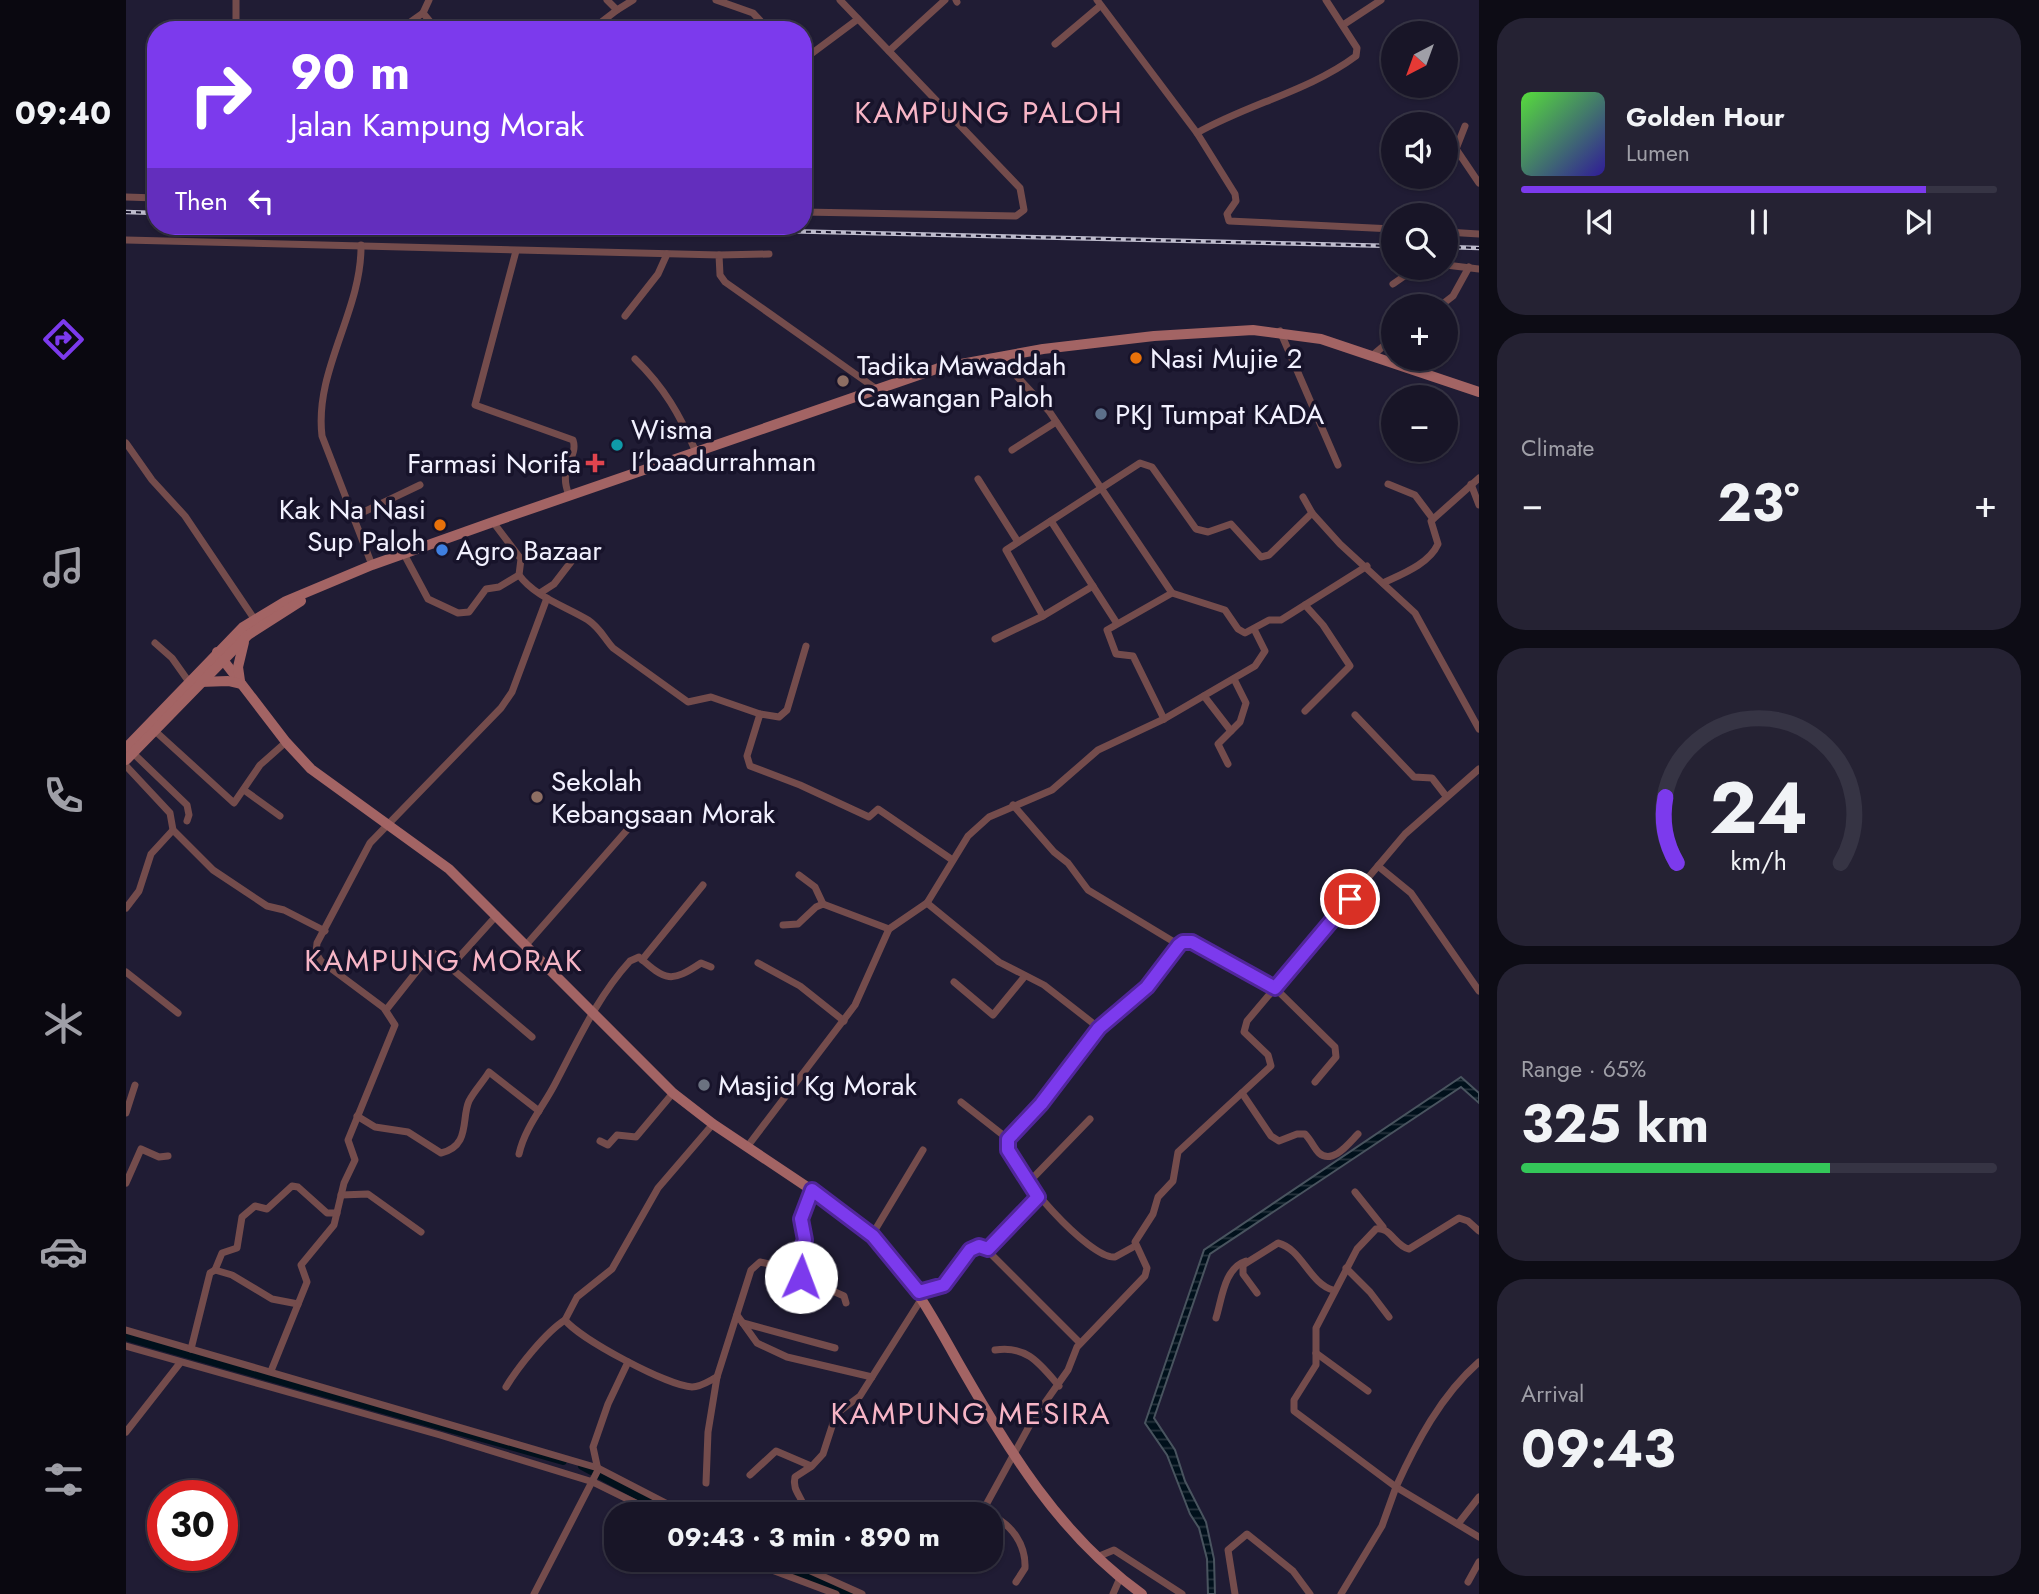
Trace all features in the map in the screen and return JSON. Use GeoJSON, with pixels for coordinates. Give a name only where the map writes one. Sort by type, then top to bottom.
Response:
{"type":"FeatureCollection","features":[{"type":"Feature","properties":{"kind":"main road"},"geometry":{"type":"LineString","coordinates":[[128,754],[220,655],[257,623],[327,585],[372,565],[875,388],[939,368],[1005,355],[1227,331],[1280,331],[1381,357]]}},
{"type":"Feature","properties":{"kind":"main road"},"geometry":{"type":"LineString","coordinates":[[1427,371],[1479,392]]}},
{"type":"Feature","properties":{"kind":"main road"},"geometry":{"type":"LineString","coordinates":[[241,684],[238,667],[240,650],[257,623]]}},
{"type":"Feature","properties":{"kind":"main road"},"geometry":{"type":"LineString","coordinates":[[220,655],[248,635]]}},
{"type":"Feature","properties":{"kind":"main road"},"geometry":{"type":"LineString","coordinates":[[220,655],[286,742],[322,779],[449,869],[673,1093],[873,1236],[920,1294],[1013,1455],[1049,1506],[1097,1558],[1142,1594]]}},
{"type":"Feature","properties":{"kind":"main road"},"geometry":{"type":"LineString","coordinates":[[128,754],[154,730],[194,682],[214,680],[241,684]]}},
{"type":"Feature","properties":{"kind":"street"},"geometry":{"type":"LineString","coordinates":[[236,0],[236,21]]}},
{"type":"Feature","properties":{"kind":"street"},"geometry":{"type":"LineString","coordinates":[[411,21],[423,13],[429,0]]}},
{"type":"Feature","properties":{"kind":"street"},"geometry":{"type":"LineString","coordinates":[[607,0],[617,10]]}},
{"type":"Feature","properties":{"kind":"street"},"geometry":{"type":"LineString","coordinates":[[603,21],[633,0]]}},
{"type":"Feature","properties":{"kind":"street"},"geometry":{"type":"LineString","coordinates":[[716,0],[753,13],[761,21]]}},
{"type":"Feature","properties":{"kind":"street"},"geometry":{"type":"LineString","coordinates":[[812,212],[1016,216],[1024,210],[1021,190],[840,0]]}},
{"type":"Feature","properties":{"kind":"street"},"geometry":{"type":"LineString","coordinates":[[889,51],[945,0]]}},
{"type":"Feature","properties":{"kind":"street"},"geometry":{"type":"LineString","coordinates":[[1197,133],[1231,114],[1292,90],[1353,58],[1357,48],[1326,0]]}},
{"type":"Feature","properties":{"kind":"street"},"geometry":{"type":"LineString","coordinates":[[1343,25],[1381,0]]}},
{"type":"Feature","properties":{"kind":"street"},"geometry":{"type":"LineString","coordinates":[[1055,44],[1099,3],[1197,133],[1236,197],[1227,214],[1229,221],[1381,228]]}},
{"type":"Feature","properties":{"kind":"street"},"geometry":{"type":"LineString","coordinates":[[423,13],[430,21]]}},
{"type":"Feature","properties":{"kind":"street"},"geometry":{"type":"LineString","coordinates":[[812,53],[858,19]]}},
{"type":"Feature","properties":{"kind":"street"},"geometry":{"type":"LineString","coordinates":[[1465,126],[1455,147],[1479,183]]}},
{"type":"Feature","properties":{"kind":"street"},"geometry":{"type":"LineString","coordinates":[[126,197],[147,198]]}},
{"type":"Feature","properties":{"kind":"street"},"geometry":{"type":"LineString","coordinates":[[1458,233],[1479,234]]}},
{"type":"Feature","properties":{"kind":"street"},"geometry":{"type":"LineString","coordinates":[[126,240],[516,251],[769,254]]}},
{"type":"Feature","properties":{"kind":"street"},"geometry":{"type":"LineString","coordinates":[[361,246],[358,280],[332,363],[319,416],[321,436],[372,565]]}},
{"type":"Feature","properties":{"kind":"street"},"geometry":{"type":"LineString","coordinates":[[516,251],[475,405],[573,440],[574,451],[564,470],[569,495]]}},
{"type":"Feature","properties":{"kind":"street"},"geometry":{"type":"LineString","coordinates":[[625,316],[658,274],[667,254]]}},
{"type":"Feature","properties":{"kind":"street"},"geometry":{"type":"LineString","coordinates":[[719,255],[719,275],[725,282],[875,388]]}},
{"type":"Feature","properties":{"kind":"street"},"geometry":{"type":"LineString","coordinates":[[1458,266],[1479,269]]}},
{"type":"Feature","properties":{"kind":"street"},"geometry":{"type":"LineString","coordinates":[[1454,294],[1469,267]]}},
{"type":"Feature","properties":{"kind":"street"},"geometry":{"type":"LineString","coordinates":[[1393,284],[1399,280]]}},
{"type":"Feature","properties":{"kind":"street"},"geometry":{"type":"LineString","coordinates":[[1280,331],[1338,465]]}},
{"type":"Feature","properties":{"kind":"street"},"geometry":{"type":"LineString","coordinates":[[1373,355],[1381,348]]}},
{"type":"Feature","properties":{"kind":"street"},"geometry":{"type":"LineString","coordinates":[[1005,355],[1011,370],[1056,422],[1172,593],[1225,610],[1242,633],[1269,620],[1279,621],[1367,566]]}},
{"type":"Feature","properties":{"kind":"street"},"geometry":{"type":"LineString","coordinates":[[635,359],[660,384],[677,410],[696,452]]}},
{"type":"Feature","properties":{"kind":"street"},"geometry":{"type":"LineString","coordinates":[[1012,450],[1056,422]]}},
{"type":"Feature","properties":{"kind":"street"},"geometry":{"type":"LineString","coordinates":[[126,443],[152,480],[185,516],[257,623]]}},
{"type":"Feature","properties":{"kind":"street"},"geometry":{"type":"LineString","coordinates":[[1043,616],[1006,554],[1018,542],[1137,465],[1147,463],[1196,529],[1208,532],[1231,524],[1257,554],[1264,557],[1312,513]]}},
{"type":"Feature","properties":{"kind":"street"},"geometry":{"type":"LineString","coordinates":[[1383,583],[1420,564],[1435,550],[1438,544],[1430,524],[1433,519],[1479,478]]}},
{"type":"Feature","properties":{"kind":"street"},"geometry":{"type":"LineString","coordinates":[[978,479],[1018,542]]}},
{"type":"Feature","properties":{"kind":"street"},"geometry":{"type":"LineString","coordinates":[[1388,484],[1413,494],[1433,519]]}},
{"type":"Feature","properties":{"kind":"street"},"geometry":{"type":"LineString","coordinates":[[1471,484],[1479,505]]}},
{"type":"Feature","properties":{"kind":"street"},"geometry":{"type":"LineString","coordinates":[[353,517],[420,485]]}},
{"type":"Feature","properties":{"kind":"street"},"geometry":{"type":"LineString","coordinates":[[1303,498],[1312,513],[1415,612],[1479,729]]}},
{"type":"Feature","properties":{"kind":"street"},"geometry":{"type":"LineString","coordinates":[[1051,521],[1116,622]]}},
{"type":"Feature","properties":{"kind":"street"},"geometry":{"type":"LineString","coordinates":[[493,522],[521,559],[519,575]]}},
{"type":"Feature","properties":{"kind":"street"},"geometry":{"type":"LineString","coordinates":[[404,554],[424,595],[458,613],[469,612],[486,589],[499,587],[519,575]]}},
{"type":"Feature","properties":{"kind":"street"},"geometry":{"type":"LineString","coordinates":[[540,593],[554,584],[573,558]]}},
{"type":"Feature","properties":{"kind":"street"},"geometry":{"type":"LineString","coordinates":[[519,575],[547,598],[589,621],[606,635],[613,648],[682,699],[693,703],[711,697],[774,718],[784,715],[806,646]]}},
{"type":"Feature","properties":{"kind":"street"},"geometry":{"type":"LineString","coordinates":[[995,639],[1043,616],[1093,586]]}},
{"type":"Feature","properties":{"kind":"street"},"geometry":{"type":"LineString","coordinates":[[1164,719],[1131,654],[1115,652],[1108,630],[1116,622],[1172,593]]}},
{"type":"Feature","properties":{"kind":"street"},"geometry":{"type":"LineString","coordinates":[[271,1371],[307,1280],[301,1265],[334,1225],[341,1195],[355,1160],[348,1141],[394,1030],[394,1020],[386,1010],[317,957],[316,948],[359,859],[388,825],[501,708],[512,692],[547,598]]}},
{"type":"Feature","properties":{"kind":"street"},"geometry":{"type":"LineString","coordinates":[[1305,606],[1323,625],[1350,666],[1305,711]]}},
{"type":"Feature","properties":{"kind":"street"},"geometry":{"type":"LineString","coordinates":[[747,1147],[844,1021],[860,996],[889,929],[927,903],[951,859],[968,836],[989,817],[1052,790],[1098,750],[1164,719],[1234,679],[1264,656],[1254,629]]}},
{"type":"Feature","properties":{"kind":"street"},"geometry":{"type":"LineString","coordinates":[[155,643],[173,658],[194,682]]}},
{"type":"Feature","properties":{"kind":"street"},"geometry":{"type":"LineString","coordinates":[[1228,764],[1218,744],[1240,722],[1246,703],[1234,679]]}},
{"type":"Feature","properties":{"kind":"street"},"geometry":{"type":"LineString","coordinates":[[1204,696],[1231,731]]}},
{"type":"Feature","properties":{"kind":"street"},"geometry":{"type":"LineString","coordinates":[[760,714],[747,756],[750,766],[800,785],[869,817],[878,809],[951,859]]}},
{"type":"Feature","properties":{"kind":"street"},"geometry":{"type":"LineString","coordinates":[[1355,715],[1414,777],[1432,778],[1446,796]]}},
{"type":"Feature","properties":{"kind":"street"},"geometry":{"type":"LineString","coordinates":[[154,730],[234,803],[270,752],[286,742]]}},
{"type":"Feature","properties":{"kind":"street"},"geometry":{"type":"LineString","coordinates":[[128,754],[187,805],[187,821]]}},
{"type":"Feature","properties":{"kind":"street"},"geometry":{"type":"LineString","coordinates":[[126,766],[170,813],[173,830],[213,870],[267,906],[284,910],[324,930]]}},
{"type":"Feature","properties":{"kind":"street"},"geometry":{"type":"LineString","coordinates":[[1315,1082],[1336,1057],[1337,1049],[1275,988],[1192,942],[1183,942],[1147,987],[1099,1028],[1041,1104],[1008,1139],[1008,1150],[1038,1197],[1100,1254],[1115,1257],[1135,1246],[1158,1197],[1173,1181],[1177,1153],[1270,1066],[1268,1055],[1244,1032],[1247,1021],[1275,988],[1405,834],[1479,769]]}},
{"type":"Feature","properties":{"kind":"street"},"geometry":{"type":"LineString","coordinates":[[244,790],[280,816]]}},
{"type":"Feature","properties":{"kind":"street"},"geometry":{"type":"LineString","coordinates":[[1013,805],[1054,852],[1068,863],[1088,890],[1179,945]]}},
{"type":"Feature","properties":{"kind":"street"},"geometry":{"type":"LineString","coordinates":[[526,945],[642,813]]}},
{"type":"Feature","properties":{"kind":"street"},"geometry":{"type":"LineString","coordinates":[[126,908],[139,891],[151,854],[173,830]]}},
{"type":"Feature","properties":{"kind":"street"},"geometry":{"type":"LineString","coordinates":[[1378,866],[1410,892],[1478,989]]}},
{"type":"Feature","properties":{"kind":"street"},"geometry":{"type":"LineString","coordinates":[[799,875],[815,887],[823,904],[889,929]]}},
{"type":"Feature","properties":{"kind":"street"},"geometry":{"type":"LineString","coordinates":[[642,960],[703,885]]}},
{"type":"Feature","properties":{"kind":"street"},"geometry":{"type":"LineString","coordinates":[[927,903],[999,962],[1044,985],[1099,1028]]}},
{"type":"Feature","properties":{"kind":"street"},"geometry":{"type":"LineString","coordinates":[[783,925],[798,924],[823,904]]}},
{"type":"Feature","properties":{"kind":"street"},"geometry":{"type":"LineString","coordinates":[[451,966],[497,915]]}},
{"type":"Feature","properties":{"kind":"street"},"geometry":{"type":"LineString","coordinates":[[386,1010],[430,951],[532,1037]]}},
{"type":"Feature","properties":{"kind":"street"},"geometry":{"type":"LineString","coordinates":[[519,1154],[526,1133],[578,1037],[630,961],[635,957],[642,960],[665,977],[681,976],[703,962],[711,967]]}},
{"type":"Feature","properties":{"kind":"street"},"geometry":{"type":"LineString","coordinates":[[758,963],[800,986],[844,1021]]}},
{"type":"Feature","properties":{"kind":"street"},"geometry":{"type":"LineString","coordinates":[[126,972],[178,1013]]}},
{"type":"Feature","properties":{"kind":"street"},"geometry":{"type":"LineString","coordinates":[[954,982],[993,1015],[1025,976]]}},
{"type":"Feature","properties":{"kind":"street"},"geometry":{"type":"LineString","coordinates":[[357,1115],[375,1127],[400,1128],[441,1153],[446,1152],[465,1130],[468,1104],[489,1072],[539,1111]]}},
{"type":"Feature","properties":{"kind":"street"},"geometry":{"type":"LineString","coordinates":[[126,1113],[135,1085]]}},
{"type":"Feature","properties":{"kind":"street"},"geometry":{"type":"LineString","coordinates":[[600,1141],[608,1145],[618,1135],[636,1137],[673,1093]]}},
{"type":"Feature","properties":{"kind":"street"},"geometry":{"type":"LineString","coordinates":[[1242,1093],[1271,1136],[1279,1141],[1305,1134],[1321,1154],[1329,1157],[1338,1153],[1358,1135]]}},
{"type":"Feature","properties":{"kind":"street"},"geometry":{"type":"LineString","coordinates":[[961,1102],[1008,1139]]}},
{"type":"Feature","properties":{"kind":"street"},"geometry":{"type":"LineString","coordinates":[[1029,1182],[1090,1119]]}},
{"type":"Feature","properties":{"kind":"street"},"geometry":{"type":"LineString","coordinates":[[506,1387],[514,1373],[554,1328],[565,1320],[577,1297],[612,1269],[659,1188],[713,1124]]}},
{"type":"Feature","properties":{"kind":"street"},"geometry":{"type":"LineString","coordinates":[[126,1183],[141,1149],[159,1157],[168,1156]]}},
{"type":"Feature","properties":{"kind":"street"},"geometry":{"type":"LineString","coordinates":[[873,1236],[923,1150]]}},
{"type":"Feature","properties":{"kind":"street"},"geometry":{"type":"LineString","coordinates":[[191,1349],[210,1273],[215,1270],[222,1253],[237,1248],[242,1217],[255,1206],[267,1209],[292,1186],[298,1187],[326,1212],[337,1213]]}},
{"type":"Feature","properties":{"kind":"street"},"geometry":{"type":"LineString","coordinates":[[792,1269],[805,1240],[801,1219],[812,1190]]}},
{"type":"Feature","properties":{"kind":"street"},"geometry":{"type":"LineString","coordinates":[[1355,1192],[1399,1245],[1409,1249],[1459,1218],[1468,1221],[1479,1231]]}},
{"type":"Feature","properties":{"kind":"street"},"geometry":{"type":"LineString","coordinates":[[341,1195],[368,1194],[421,1232]]}},
{"type":"Feature","properties":{"kind":"street"},"geometry":{"type":"LineString","coordinates":[[988,1249],[1038,1197]]}},
{"type":"Feature","properties":{"kind":"street"},"geometry":{"type":"LineString","coordinates":[[1386,1230],[1380,1227],[1372,1231],[1333,1290],[1315,1329],[1313,1373],[1292,1403],[1296,1416],[1396,1488],[1479,1537]]}},
{"type":"Feature","properties":{"kind":"street"},"geometry":{"type":"LineString","coordinates":[[1256,1293],[1243,1274],[1243,1265],[1274,1243],[1283,1243],[1318,1283],[1333,1290]]}},
{"type":"Feature","properties":{"kind":"street"},"geometry":{"type":"LineString","coordinates":[[803,1502],[796,1492],[793,1479],[798,1472],[812,1466],[825,1451],[837,1412],[860,1396],[920,1294],[944,1285],[975,1246],[988,1249],[1080,1343]]}},
{"type":"Feature","properties":{"kind":"street"},"geometry":{"type":"LineString","coordinates":[[991,1502],[1032,1421],[1059,1386],[1080,1343],[1145,1276],[1147,1268],[1135,1246]]}},
{"type":"Feature","properties":{"kind":"street"},"geometry":{"type":"LineString","coordinates":[[1216,1318],[1231,1271],[1237,1264],[1247,1261]]}},
{"type":"Feature","properties":{"kind":"street"},"geometry":{"type":"LineString","coordinates":[[706,1483],[709,1432],[717,1377],[753,1266],[760,1262],[792,1269],[801,1277],[844,1296],[846,1303]]}},
{"type":"Feature","properties":{"kind":"street"},"geometry":{"type":"LineString","coordinates":[[1346,1268],[1370,1292],[1389,1317]]}},
{"type":"Feature","properties":{"kind":"street"},"geometry":{"type":"LineString","coordinates":[[215,1270],[232,1275],[272,1299],[298,1304]]}},
{"type":"Feature","properties":{"kind":"street"},"geometry":{"type":"LineString","coordinates":[[737,1315],[755,1342],[787,1357],[872,1377]]}},
{"type":"Feature","properties":{"kind":"street"},"geometry":{"type":"LineString","coordinates":[[565,1320],[573,1329],[628,1362],[685,1386],[695,1387],[717,1377]]}},
{"type":"Feature","properties":{"kind":"street"},"geometry":{"type":"LineString","coordinates":[[742,1323],[835,1349]]}},
{"type":"Feature","properties":{"kind":"street"},"geometry":{"type":"LineString","coordinates":[[126,1330],[598,1469],[663,1502]]}},
{"type":"Feature","properties":{"kind":"street"},"geometry":{"type":"LineString","coordinates":[[126,1346],[594,1480],[635,1502]]}},
{"type":"Feature","properties":{"kind":"street"},"geometry":{"type":"LineString","coordinates":[[995,1350],[1009,1348],[1030,1354],[1059,1386]]}},
{"type":"Feature","properties":{"kind":"street"},"geometry":{"type":"LineString","coordinates":[[1316,1353],[1368,1391]]}},
{"type":"Feature","properties":{"kind":"street"},"geometry":{"type":"LineString","coordinates":[[534,1594],[594,1480],[598,1469],[593,1447],[608,1404],[628,1362]]}},
{"type":"Feature","properties":{"kind":"street"},"geometry":{"type":"LineString","coordinates":[[1341,1594],[1382,1526],[1414,1447],[1453,1390],[1479,1362]]}},
{"type":"Feature","properties":{"kind":"street"},"geometry":{"type":"LineString","coordinates":[[126,1432],[180,1363]]}},
{"type":"Feature","properties":{"kind":"street"},"geometry":{"type":"LineString","coordinates":[[750,1475],[776,1451],[802,1465],[812,1466]]}},
{"type":"Feature","properties":{"kind":"street"},"geometry":{"type":"LineString","coordinates":[[1458,1524],[1479,1497]]}},
{"type":"Feature","properties":{"kind":"street"},"geometry":{"type":"LineString","coordinates":[[1003,1524],[1011,1529],[1022,1548],[1025,1568],[1016,1582]]}},
{"type":"Feature","properties":{"kind":"street"},"geometry":{"type":"LineString","coordinates":[[1235,1594],[1228,1550],[1247,1534],[1293,1571],[1310,1594]]}},
{"type":"Feature","properties":{"kind":"street"},"geometry":{"type":"LineString","coordinates":[[1097,1558],[1114,1550],[1182,1594]]}},
{"type":"Feature","properties":{"kind":"street"},"geometry":{"type":"LineString","coordinates":[[1468,1582],[1479,1562]]}},
{"type":"Feature","properties":{"kind":"street"},"geometry":{"type":"LineString","coordinates":[[778,1572],[836,1594]]}},
{"type":"Feature","properties":{"kind":"street"},"geometry":{"type":"LineString","coordinates":[[813,1572],[862,1594]]}},
{"type":"Feature","properties":{"kind":"street"},"geometry":{"type":"LineString","coordinates":[[1113,1594],[1120,1578]]}},
{"type":"Feature","properties":{"kind":"water"},"geometry":{"type":"Polygon","coordinates":[[[1461,1077],[1479,1093],[1479,1103],[1461,1087],[1210,1254],[1154,1418],[1175,1450],[1185,1481],[1206,1522],[1214,1559],[1215,1594],[1208,1594],[1207,1559],[1199,1528],[1190,1514],[1167,1455],[1145,1423],[1204,1250],[1461,1077]]]}},
{"type":"Feature","properties":{"kind":"waterway"},"geometry":{"type":"LineString","coordinates":[[126,1337],[563,1461]]}},
{"type":"Feature","properties":{"kind":"waterway"},"geometry":{"type":"LineString","coordinates":[[582,1466],[650,1502]]}},
{"type":"Feature","properties":{"kind":"waterway"},"geometry":{"type":"LineString","coordinates":[[795,1572],[853,1594]]}},
{"type":"Feature","properties":{"kind":"railway"},"geometry":{"type":"LineString","coordinates":[[126,212],[147,213]]}},
{"type":"Feature","properties":{"kind":"railway"},"geometry":{"type":"LineString","coordinates":[[812,232],[1381,246]]}},
{"type":"Feature","properties":{"kind":"railway"},"geometry":{"type":"LineString","coordinates":[[1458,247],[1479,248]]}},
{"type":"Feature","properties":{"kind":"place","name":"Nasi Mujie 2"},"geometry":{"type":"Point","coordinates":[1136,358]}},
{"type":"Feature","properties":{"kind":"place","name":"Tadika Mawaddah Cawangan Paloh"},"geometry":{"type":"Point","coordinates":[843,381]}},
{"type":"Feature","properties":{"kind":"place","name":"PKJ Tumpat KADA"},"geometry":{"type":"Point","coordinates":[1101,414]}},
{"type":"Feature","properties":{"kind":"place","name":"Wisma I’baadurrahman"},"geometry":{"type":"Point","coordinates":[617,445]}},
{"type":"Feature","properties":{"kind":"place","name":"Farmasi Norifa"},"geometry":{"type":"Point","coordinates":[595,463]}},
{"type":"Feature","properties":{"kind":"place","name":"Kak Na Nasi Sup Paloh"},"geometry":{"type":"Point","coordinates":[440,525]}},
{"type":"Feature","properties":{"kind":"place","name":"Agro Bazaar"},"geometry":{"type":"Point","coordinates":[442,550]}},
{"type":"Feature","properties":{"kind":"place","name":"Sekolah Kebangsaan Morak"},"geometry":{"type":"Point","coordinates":[537,797]}},
{"type":"Feature","properties":{"kind":"place","name":"Masjid Kg Morak"},"geometry":{"type":"Point","coordinates":[704,1085]}},
{"type":"Feature","properties":{"kind":"district","name":"KAMPUNG PALOH"},"geometry":{"type":"Point","coordinates":[989,112]}},
{"type":"Feature","properties":{"kind":"district","name":"KAMPUNG MORAK"},"geometry":{"type":"Point","coordinates":[444,960]}},
{"type":"Feature","properties":{"kind":"district","name":"KAMPUNG MESIRA"},"geometry":{"type":"Point","coordinates":[971,1413]}},
{"type":"Feature","properties":{"kind":"route"},"geometry":{"type":"LineString","coordinates":[[801,1277],[792,1269],[805,1240],[801,1219],[812,1190],[852,1217],[873,1236],[919,1292],[940,1288],[970,1250],[975,1246],[988,1249],[1038,1197],[1008,1150],[1008,1139],[1041,1104],[1099,1028],[1147,987],[1179,945],[1186,941],[1192,942],[1275,988],[1350,899]]}}]}
